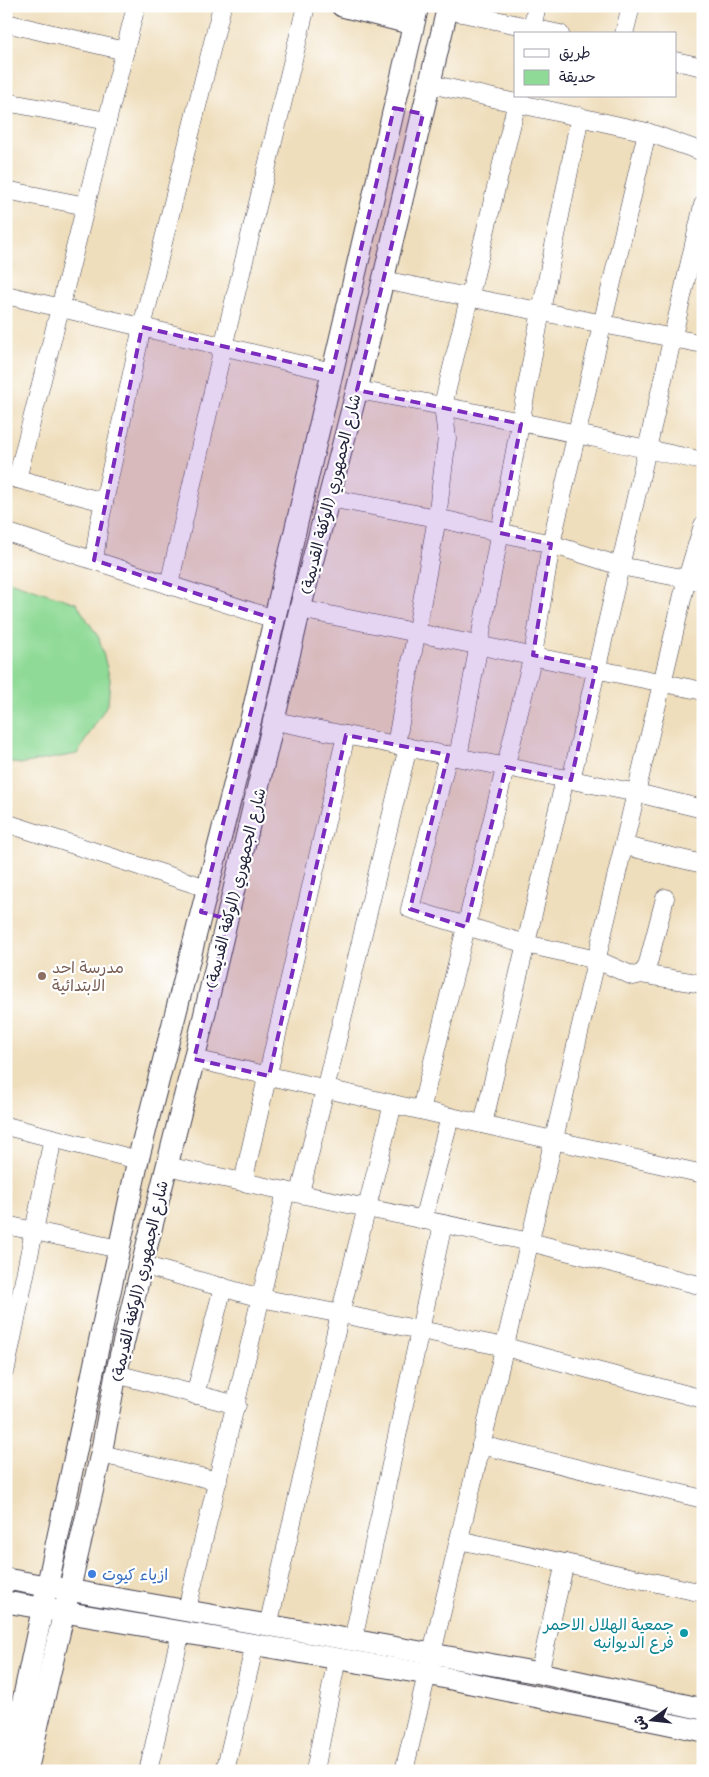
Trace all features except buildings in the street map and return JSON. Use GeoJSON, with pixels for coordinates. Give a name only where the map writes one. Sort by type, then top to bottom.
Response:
{"type":"FeatureCollection","features":[{"type":"Feature","properties":{"kind":"main road"},"geometry":{"type":"LineString","coordinates":[[342,6],[416,15]]}},
{"type":"Feature","properties":{"kind":"main road","name":"شارع الجمهوري (الوكفة القديمة)"},"geometry":{"type":"LineString","coordinates":[[27,1771],[101,1454],[116,1374],[142,1265],[276,721],[300,610],[357,390],[448,8]]}},
{"type":"Feature","properties":{"kind":"main road","name":"شارع الجمهوري (الوكفة القديمة)"},"geometry":{"type":"LineString","coordinates":[[8,1771],[138,1160],[274,619],[416,15]]}},
{"type":"Feature","properties":{"kind":"main road"},"geometry":{"type":"LineString","coordinates":[[394,108],[423,114]]}},
{"type":"Feature","properties":{"kind":"main road"},"geometry":{"type":"LineString","coordinates":[[201,912],[228,919]]}},
{"type":"Feature","properties":{"kind":"main road"},"geometry":{"type":"LineString","coordinates":[[150,1114],[178,1120]]}},
{"type":"Feature","properties":{"kind":"main road"},"geometry":{"type":"LineString","coordinates":[[6,1579],[69,1592],[186,1609],[268,1626],[353,1640],[429,1664],[703,1731]]}},
{"type":"Feature","properties":{"kind":"main road"},"geometry":{"type":"LineString","coordinates":[[6,1602],[43,1610],[337,1658],[539,1674],[703,1709]]}},
{"type":"Feature","properties":{"kind":"street"},"geometry":{"type":"LineString","coordinates":[[104,502],[12,477],[60,308],[136,6]]}},
{"type":"Feature","properties":{"kind":"street"},"geometry":{"type":"LineString","coordinates":[[94,560],[104,502],[142,327],[222,6]]}},
{"type":"Feature","properties":{"kind":"street"},"geometry":{"type":"LineString","coordinates":[[169,585],[223,347],[306,6]]}},
{"type":"Feature","properties":{"kind":"street"},"geometry":{"type":"LineString","coordinates":[[532,27],[537,6]]}},
{"type":"Feature","properties":{"kind":"street"},"geometry":{"type":"LineString","coordinates":[[624,32],[631,6]]}},
{"type":"Feature","properties":{"kind":"street"},"geometry":{"type":"LineString","coordinates":[[448,8],[552,32]]}},
{"type":"Feature","properties":{"kind":"street"},"geometry":{"type":"LineString","coordinates":[[6,23],[125,51]]}},
{"type":"Feature","properties":{"kind":"street"},"geometry":{"type":"LineString","coordinates":[[676,61],[703,67]]}},
{"type":"Feature","properties":{"kind":"street"},"geometry":{"type":"LineString","coordinates":[[430,84],[647,132],[703,152]]}},
{"type":"Feature","properties":{"kind":"street"},"geometry":{"type":"LineString","coordinates":[[6,102],[107,121]]}},
{"type":"Feature","properties":{"kind":"street"},"geometry":{"type":"LineString","coordinates":[[186,1609],[261,1298],[326,1089],[402,746],[417,632],[437,518],[447,438],[443,405],[517,102]]}},
{"type":"Feature","properties":{"kind":"street"},"geometry":{"type":"LineString","coordinates":[[580,116],[540,311],[521,424],[479,644],[453,756],[410,909],[526,944],[597,960],[633,976],[641,974],[703,984]]}},
{"type":"Feature","properties":{"kind":"street"},"geometry":{"type":"LineString","coordinates":[[421,1110],[533,655],[551,544],[647,132]]}},
{"type":"Feature","properties":{"kind":"street"},"geometry":{"type":"LineString","coordinates":[[6,190],[86,206]]}},
{"type":"Feature","properties":{"kind":"street"},"geometry":{"type":"LineString","coordinates":[[483,1124],[526,944],[596,668],[703,205]]}},
{"type":"Feature","properties":{"kind":"street"},"geometry":{"type":"LineString","coordinates":[[383,280],[703,344]]}},
{"type":"Feature","properties":{"kind":"street"},"geometry":{"type":"LineString","coordinates":[[6,296],[332,372]]}},
{"type":"Feature","properties":{"kind":"street"},"geometry":{"type":"LineString","coordinates":[[357,390],[443,405],[521,424],[703,462]]}},
{"type":"Feature","properties":{"kind":"street"},"geometry":{"type":"LineString","coordinates":[[329,498],[500,532],[551,544],[620,566],[695,580]]}},
{"type":"Feature","properties":{"kind":"street"},"geometry":{"type":"LineString","coordinates":[[404,1771],[663,682],[695,580],[703,525]]}},
{"type":"Feature","properties":{"kind":"street"},"geometry":{"type":"LineString","coordinates":[[6,532],[274,619]]}},
{"type":"Feature","properties":{"kind":"street"},"geometry":{"type":"LineString","coordinates":[[300,610],[479,644],[703,691]]}},
{"type":"Feature","properties":{"kind":"street"},"geometry":{"type":"LineString","coordinates":[[276,721],[637,793],[703,809]]}},
{"type":"Feature","properties":{"kind":"street"},"geometry":{"type":"LineString","coordinates":[[243,1182],[269,1076],[346,735]]}},
{"type":"Feature","properties":{"kind":"street"},"geometry":{"type":"LineString","coordinates":[[6,823],[207,888]]}},
{"type":"Feature","properties":{"kind":"street"},"geometry":{"type":"LineString","coordinates":[[625,846],[703,864]]}},
{"type":"Feature","properties":{"kind":"street"},"geometry":{"type":"LineString","coordinates":[[641,974],[647,967],[665,898]]}},
{"type":"Feature","properties":{"kind":"street"},"geometry":{"type":"LineString","coordinates":[[194,1059],[703,1174]]}},
{"type":"Feature","properties":{"kind":"street"},"geometry":{"type":"LineString","coordinates":[[268,1626],[340,1314],[393,1104]]}},
{"type":"Feature","properties":{"kind":"street"},"geometry":{"type":"LineString","coordinates":[[423,1220],[450,1116]]}},
{"type":"Feature","properties":{"kind":"street"},"geometry":{"type":"LineString","coordinates":[[6,1126],[138,1160]]}},
{"type":"Feature","properties":{"kind":"street"},"geometry":{"type":"LineString","coordinates":[[6,1368],[12,1320],[35,1231],[53,1138]]}},
{"type":"Feature","properties":{"kind":"street"},"geometry":{"type":"LineString","coordinates":[[166,1166],[530,1242],[703,1286]]}},
{"type":"Feature","properties":{"kind":"street"},"geometry":{"type":"LineString","coordinates":[[353,1640],[443,1224]]}},
{"type":"Feature","properties":{"kind":"street"},"geometry":{"type":"LineString","coordinates":[[6,1225],[119,1250]]}},
{"type":"Feature","properties":{"kind":"street"},"geometry":{"type":"LineString","coordinates":[[142,1265],[261,1298],[504,1347],[703,1399]]}},
{"type":"Feature","properties":{"kind":"street"},"geometry":{"type":"LineString","coordinates":[[195,1395],[223,1287]]}},
{"type":"Feature","properties":{"kind":"street"},"geometry":{"type":"LineString","coordinates":[[116,1374],[236,1405]]}},
{"type":"Feature","properties":{"kind":"street"},"geometry":{"type":"LineString","coordinates":[[481,1445],[703,1498]]}},
{"type":"Feature","properties":{"kind":"street"},"geometry":{"type":"LineString","coordinates":[[101,1454],[218,1481]]}},
{"type":"Feature","properties":{"kind":"street"},"geometry":{"type":"LineString","coordinates":[[459,1540],[703,1593]]}},
{"type":"Feature","properties":{"kind":"street"},"geometry":{"type":"LineString","coordinates":[[539,1674],[565,1563]]}},
{"type":"Feature","properties":{"kind":"street"},"geometry":{"type":"LineString","coordinates":[[148,1771],[181,1632]]}},
{"type":"Feature","properties":{"kind":"street"},"geometry":{"type":"LineString","coordinates":[[225,1771],[255,1644]]}},
{"type":"Feature","properties":{"kind":"street"},"geometry":{"type":"LineString","coordinates":[[315,1771],[337,1658]]}},
{"type":"Feature","properties":{"kind":"highlighted area"},"geometry":{"type":"Polygon","coordinates":[[[394,108],[423,114],[357,390],[521,424],[500,533],[551,544],[533,655],[596,668],[571,780],[506,767],[466,927],[410,909],[448,755],[346,735],[269,1076],[194,1059],[228,919],[201,912],[274,619],[94,560],[142,327],[332,372],[394,108]]]}},
{"type":"Feature","properties":{"kind":"green space"},"geometry":{"type":"Polygon","coordinates":[[[6,580],[76,603],[99,638],[110,679],[108,703],[77,754],[20,764],[6,761],[6,580]]]}},
{"type":"Feature","properties":{"kind":"place","name":"مدرسة احد الابتدائية"},"geometry":{"type":"Point","coordinates":[42,976]}},
{"type":"Feature","properties":{"kind":"place","name":"ازياء كيوت"},"geometry":{"type":"Point","coordinates":[92,1574]}},
{"type":"Feature","properties":{"kind":"place","name":"جمعية الهلال الاحمر فرع الديوانيه"},"geometry":{"type":"Point","coordinates":[684,1633]}}]}
